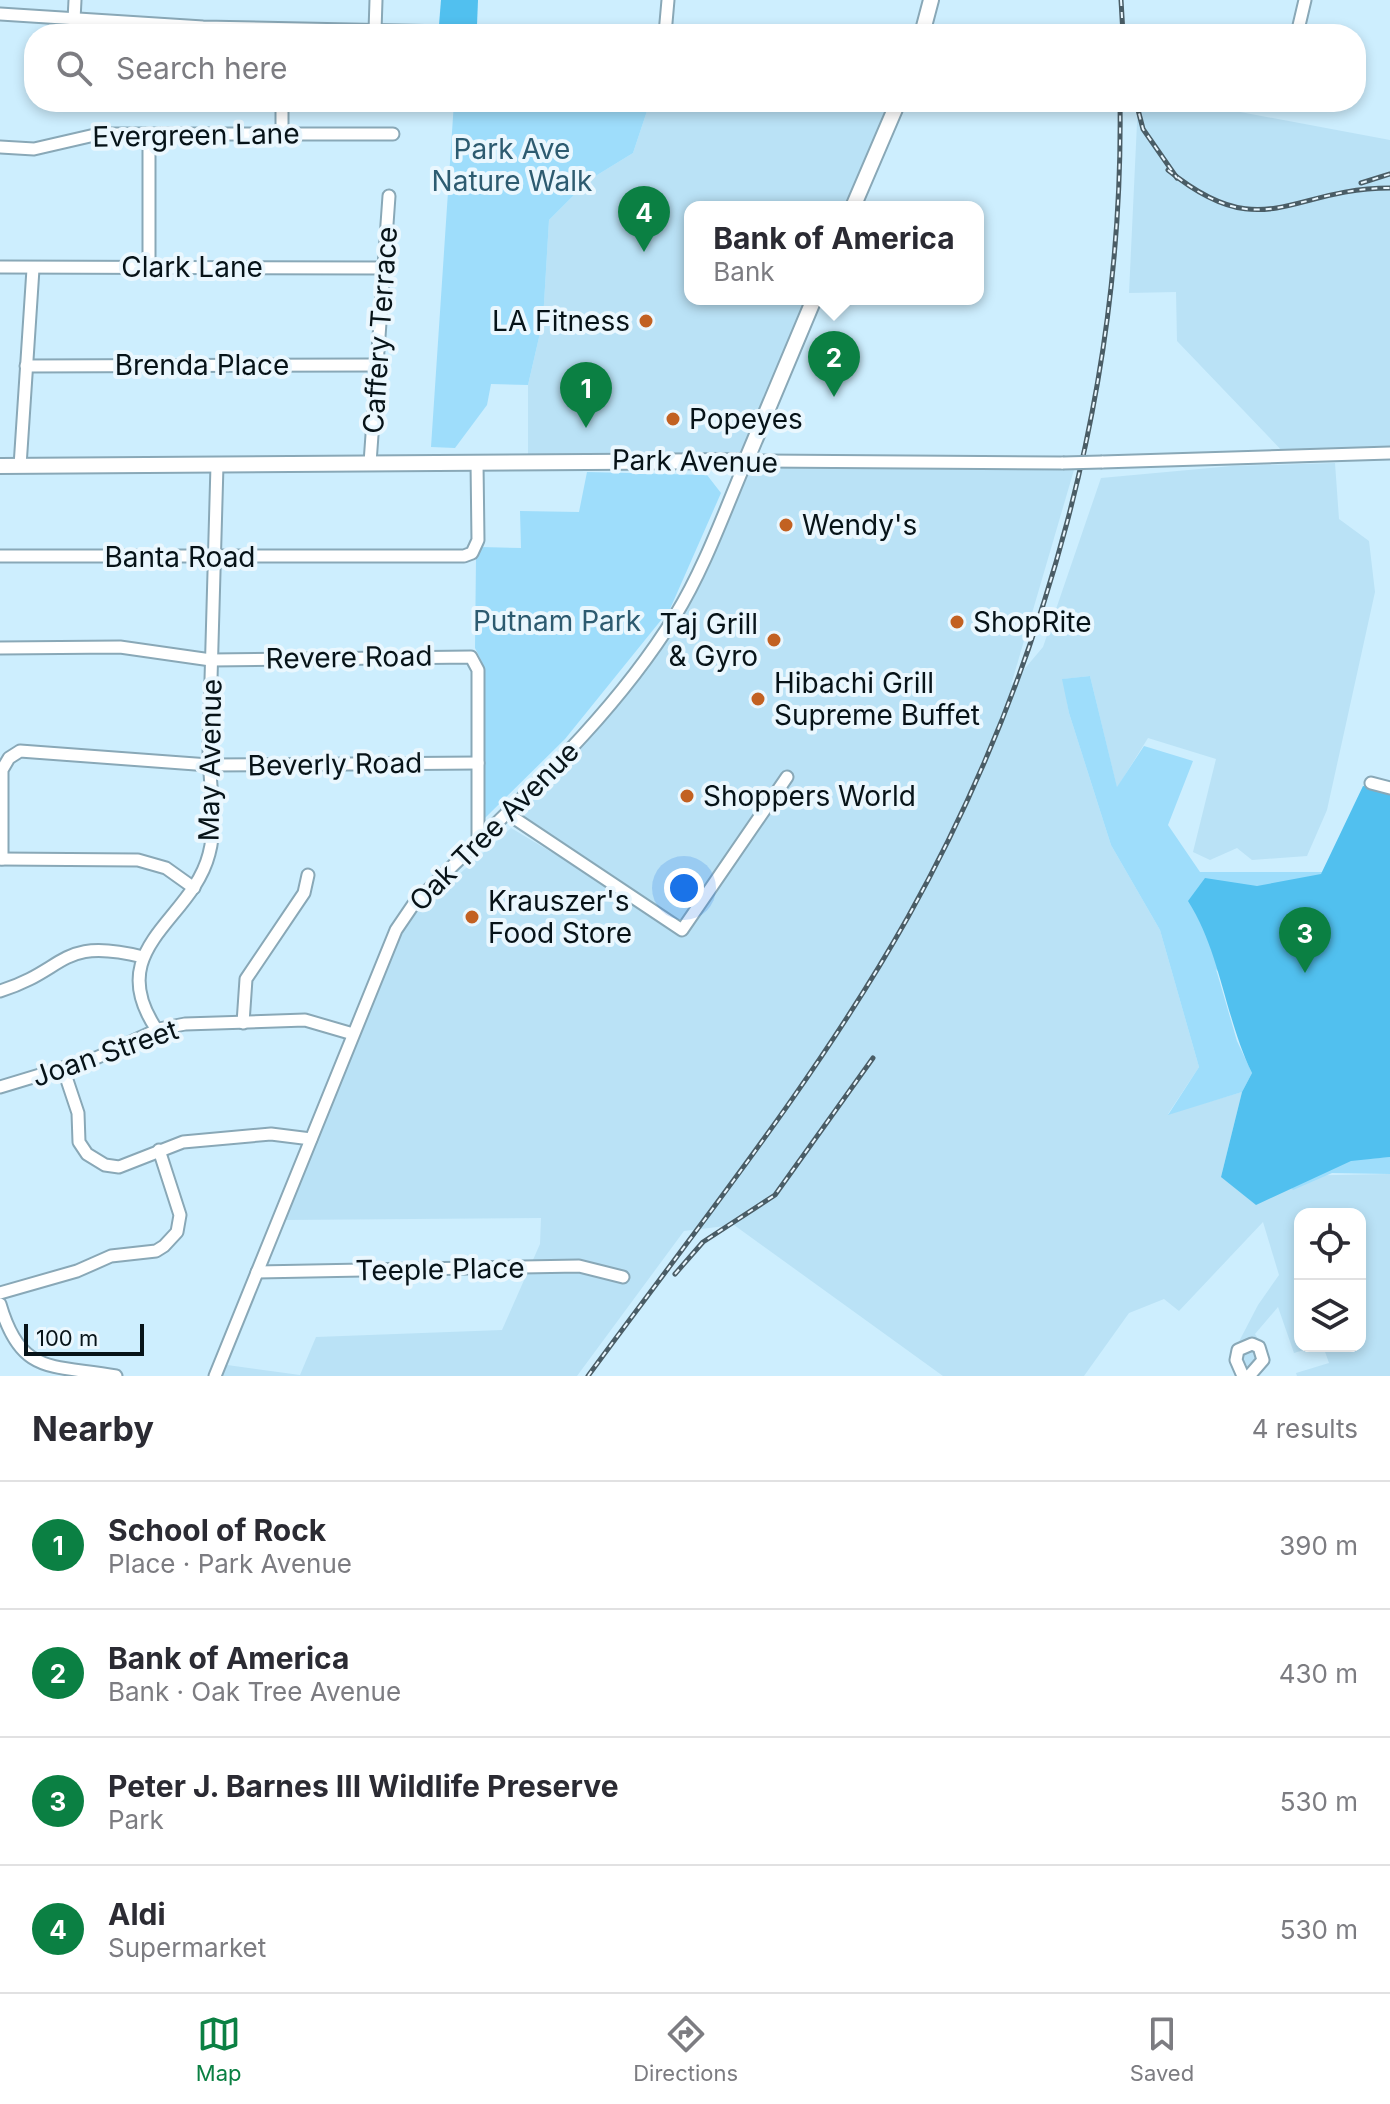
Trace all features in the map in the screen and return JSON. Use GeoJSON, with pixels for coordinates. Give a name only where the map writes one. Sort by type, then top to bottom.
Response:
{"type":"FeatureCollection","features":[{"type":"Feature","properties":{"kind":"main road"},"geometry":{"type":"LineString","coordinates":[[925,24],[931,0]]}},
{"type":"Feature","properties":{"kind":"main road"},"geometry":{"type":"LineString","coordinates":[[856,201],[894,112]]}},
{"type":"Feature","properties":{"kind":"main road","name":"Oak Tree Avenue"},"geometry":{"type":"LineString","coordinates":[[746,461],[811,305]]}},
{"type":"Feature","properties":{"kind":"main road","name":"Park Avenue"},"geometry":{"type":"LineString","coordinates":[[0,466],[746,461]]}},
{"type":"Feature","properties":{"kind":"street"},"geometry":{"type":"LineString","coordinates":[[74,20],[75,0]]}},
{"type":"Feature","properties":{"kind":"street"},"geometry":{"type":"LineString","coordinates":[[375,24],[376,0]]}},
{"type":"Feature","properties":{"kind":"street"},"geometry":{"type":"LineString","coordinates":[[666,24],[668,0]]}},
{"type":"Feature","properties":{"kind":"street"},"geometry":{"type":"LineString","coordinates":[[1299,24],[1305,0]]}},
{"type":"Feature","properties":{"kind":"street"},"geometry":{"type":"LineString","coordinates":[[0,14],[149,24]]}},
{"type":"Feature","properties":{"kind":"street"},"geometry":{"type":"LineString","coordinates":[[282,112],[282,133]]}},
{"type":"Feature","properties":{"kind":"street","name":"Evergreen Lane"},"geometry":{"type":"LineString","coordinates":[[0,147],[34,149],[83,135],[393,134]]}},
{"type":"Feature","properties":{"kind":"street"},"geometry":{"type":"LineString","coordinates":[[149,135],[149,267]]}},
{"type":"Feature","properties":{"kind":"street","name":"Caffery Terrace"},"geometry":{"type":"LineString","coordinates":[[370,463],[389,196]]}},
{"type":"Feature","properties":{"kind":"street","name":"Clark Lane"},"geometry":{"type":"LineString","coordinates":[[0,267],[384,268]]}},
{"type":"Feature","properties":{"kind":"street"},"geometry":{"type":"LineString","coordinates":[[20,466],[33,269]]}},
{"type":"Feature","properties":{"kind":"street","name":"Brenda Place"},"geometry":{"type":"LineString","coordinates":[[26,366],[377,365]]}},
{"type":"Feature","properties":{"kind":"street","name":"Park Avenue"},"geometry":{"type":"LineString","coordinates":[[746,461],[1063,463],[1390,453]]}},
{"type":"Feature","properties":{"kind":"street","name":"Oak Tree Avenue"},"geometry":{"type":"LineString","coordinates":[[215,1376],[402,920],[581,738],[669,626],[690,589],[746,461]]}},
{"type":"Feature","properties":{"kind":"street","name":"Banta Road"},"geometry":{"type":"LineString","coordinates":[[0,556],[464,556],[472,553],[478,540],[477,463]]}},
{"type":"Feature","properties":{"kind":"street","name":"May Avenue"},"geometry":{"type":"LineString","coordinates":[[143,957],[154,935],[194,888],[211,844],[209,765],[217,465]]}},
{"type":"Feature","properties":{"kind":"street","name":"Revere Road"},"geometry":{"type":"LineString","coordinates":[[0,648],[120,647],[211,660],[459,655],[474,659],[478,670],[478,763]]}},
{"type":"Feature","properties":{"kind":"street","name":"Beverly Road"},"geometry":{"type":"LineString","coordinates":[[1,859],[2,770],[9,758],[20,751],[209,765],[478,763]]}},
{"type":"Feature","properties":{"kind":"street"},"geometry":{"type":"LineString","coordinates":[[478,763],[478,843]]}},
{"type":"Feature","properties":{"kind":"street"},"geometry":{"type":"LineString","coordinates":[[508,814],[682,930],[787,777]]}},
{"type":"Feature","properties":{"kind":"street"},"geometry":{"type":"LineString","coordinates":[[1371,783],[1390,788]]}},
{"type":"Feature","properties":{"kind":"street"},"geometry":{"type":"LineString","coordinates":[[1,859],[138,860],[166,868],[194,888]]}},
{"type":"Feature","properties":{"kind":"street"},"geometry":{"type":"LineString","coordinates":[[243,1023],[246,979],[304,893],[308,875]]}},
{"type":"Feature","properties":{"kind":"street"},"geometry":{"type":"LineString","coordinates":[[0,991],[27,982],[60,958],[92,949],[110,948],[143,957],[141,991],[157,1030]]}},
{"type":"Feature","properties":{"kind":"street","name":"Joan Street"},"geometry":{"type":"LineString","coordinates":[[0,1087],[96,1058],[157,1030],[185,1024],[305,1020],[353,1034]]}},
{"type":"Feature","properties":{"kind":"street"},"geometry":{"type":"LineString","coordinates":[[63,1068],[78,1113],[79,1142],[87,1154],[105,1165],[119,1167],[183,1142],[260,1135],[311,1139]]}},
{"type":"Feature","properties":{"kind":"street"},"geometry":{"type":"LineString","coordinates":[[0,1293],[77,1271],[111,1256],[164,1246],[177,1232],[180,1215],[159,1150]]}},
{"type":"Feature","properties":{"kind":"street","name":"Teeple Place"},"geometry":{"type":"LineString","coordinates":[[257,1272],[579,1266],[623,1277]]}},
{"type":"Feature","properties":{"kind":"street"},"geometry":{"type":"LineString","coordinates":[[0,1304],[9,1336],[24,1354],[50,1364],[116,1376]]}},
{"type":"Feature","properties":{"kind":"shaded area"},"geometry":{"type":"Polygon","coordinates":[[[441,0],[478,0],[477,24],[439,24],[441,0]]]}},
{"type":"Feature","properties":{"kind":"shaded area"},"geometry":{"type":"Polygon","coordinates":[[[647,112],[894,112],[856,201],[684,201],[684,305],[812,305],[747,461],[1076,463],[1011,685],[1043,647],[1101,478],[1232,466],[1335,463],[1339,519],[1369,541],[1375,592],[1327,810],[1307,856],[1252,860],[1237,848],[1210,860],[1193,852],[1216,759],[1148,738],[1117,788],[1090,676],[1063,679],[1069,713],[1111,845],[1160,930],[1199,1067],[1168,1114],[1242,1092],[1221,1177],[1390,1174],[1390,1376],[1297,1376],[1296,1373],[1329,1363],[1325,1352],[1366,1352],[1366,1208],[1294,1208],[1294,1352],[1297,1352],[1294,1353],[1278,1307],[1255,1334],[1271,1360],[1259,1376],[1237,1376],[1231,1357],[1258,1305],[1279,1275],[1263,1222],[1179,1311],[1164,1299],[1129,1313],[1084,1376],[943,1376],[734,1225],[684,1231],[577,1376],[215,1376],[220,1364],[300,1375],[316,1337],[502,1330],[540,1244],[541,1218],[281,1220],[403,924],[511,828],[652,912],[508,814],[532,790],[669,626],[746,462],[528,461],[528,385],[543,320],[549,220],[589,180],[633,153],[647,112]]]}},
{"type":"Feature","properties":{"kind":"shaded area"},"geometry":{"type":"Polygon","coordinates":[[[1138,112],[1240,112],[1390,140],[1390,453],[1287,456],[1177,341],[1176,292],[1129,293],[1138,112]]]}},
{"type":"Feature","properties":{"kind":"shaded area"},"geometry":{"type":"Polygon","coordinates":[[[1363,786],[1390,790],[1390,1157],[1351,1161],[1256,1205],[1221,1177],[1242,1092],[1252,1073],[1235,1030],[1208,942],[1188,901],[1205,878],[1257,886],[1321,874],[1363,786]]]}},
{"type":"Feature","properties":{"kind":"green space","name":"Park Ave Nature Walk"},"geometry":{"type":"Polygon","coordinates":[[[453,112],[647,112],[633,153],[589,180],[549,220],[543,320],[528,385],[491,384],[487,405],[455,448],[431,447],[453,112]]]}},
{"type":"Feature","properties":{"kind":"green space","name":"Putnam Park"},"geometry":{"type":"Polygon","coordinates":[[[587,472],[707,475],[721,493],[670,609],[565,739],[485,818],[482,662],[475,648],[476,558],[481,547],[521,548],[520,511],[579,512],[587,472]]]}},
{"type":"Feature","properties":{"kind":"green space"},"geometry":{"type":"Polygon","coordinates":[[[1090,676],[1117,787],[1144,746],[1193,761],[1168,825],[1200,872],[1374,872],[1367,1159],[1390,1157],[1390,1174],[1332,1173],[1293,1190],[1261,1151],[1286,1044],[1216,969],[1237,1041],[1252,1073],[1242,1092],[1168,1115],[1199,1067],[1160,930],[1111,845],[1069,713],[1062,679],[1090,676]]]}},
{"type":"Feature","properties":{"kind":"railway"},"geometry":{"type":"LineString","coordinates":[[1121,0],[1122,24]]}},
{"type":"Feature","properties":{"kind":"railway"},"geometry":{"type":"LineString","coordinates":[[588,1376],[796,1094],[873,977],[957,823],[999,726],[1036,626],[1067,523],[1091,419],[1108,313],[1118,208],[1120,112]]}},
{"type":"Feature","properties":{"kind":"railway"},"geometry":{"type":"LineString","coordinates":[[1139,112],[1143,129],[1177,178]]}},
{"type":"Feature","properties":{"kind":"railway"},"geometry":{"type":"LineString","coordinates":[[1168,170],[1201,193],[1229,205],[1254,210],[1277,208],[1356,190],[1390,188]]}},
{"type":"Feature","properties":{"kind":"railway"},"geometry":{"type":"LineString","coordinates":[[1361,183],[1390,174]]}},
{"type":"Feature","properties":{"kind":"railway"},"geometry":{"type":"LineString","coordinates":[[675,1274],[703,1242],[775,1195],[873,1058]]}},
{"type":"Feature","properties":{"kind":"place","name":"Aldi"},"geometry":{"type":"Point","coordinates":[644,252]}},
{"type":"Feature","properties":{"kind":"place","name":"LA Fitness"},"geometry":{"type":"Point","coordinates":[646,321]}},
{"type":"Feature","properties":{"kind":"place","name":"Bank of America"},"geometry":{"type":"Point","coordinates":[834,397]}},
{"type":"Feature","properties":{"kind":"place","name":"Popeyes"},"geometry":{"type":"Point","coordinates":[673,419]}},
{"type":"Feature","properties":{"kind":"place","name":"School of Rock"},"geometry":{"type":"Point","coordinates":[586,428]}},
{"type":"Feature","properties":{"kind":"place","name":"Wendy's"},"geometry":{"type":"Point","coordinates":[786,525]}},
{"type":"Feature","properties":{"kind":"place","name":"ShopRite"},"geometry":{"type":"Point","coordinates":[957,622]}},
{"type":"Feature","properties":{"kind":"place","name":"Taj Grill & Gyro"},"geometry":{"type":"Point","coordinates":[774,640]}},
{"type":"Feature","properties":{"kind":"place","name":"Hibachi Grill Supreme Buffet"},"geometry":{"type":"Point","coordinates":[758,699]}},
{"type":"Feature","properties":{"kind":"place","name":"Shoppers World"},"geometry":{"type":"Point","coordinates":[687,796]}},
{"type":"Feature","properties":{"kind":"place","name":"Krauszer's Food Store"},"geometry":{"type":"Point","coordinates":[472,917]}},
{"type":"Feature","properties":{"kind":"place","name":"Peter J. Barnes III Wildlife Preserve"},"geometry":{"type":"Point","coordinates":[1305,973]}}]}
